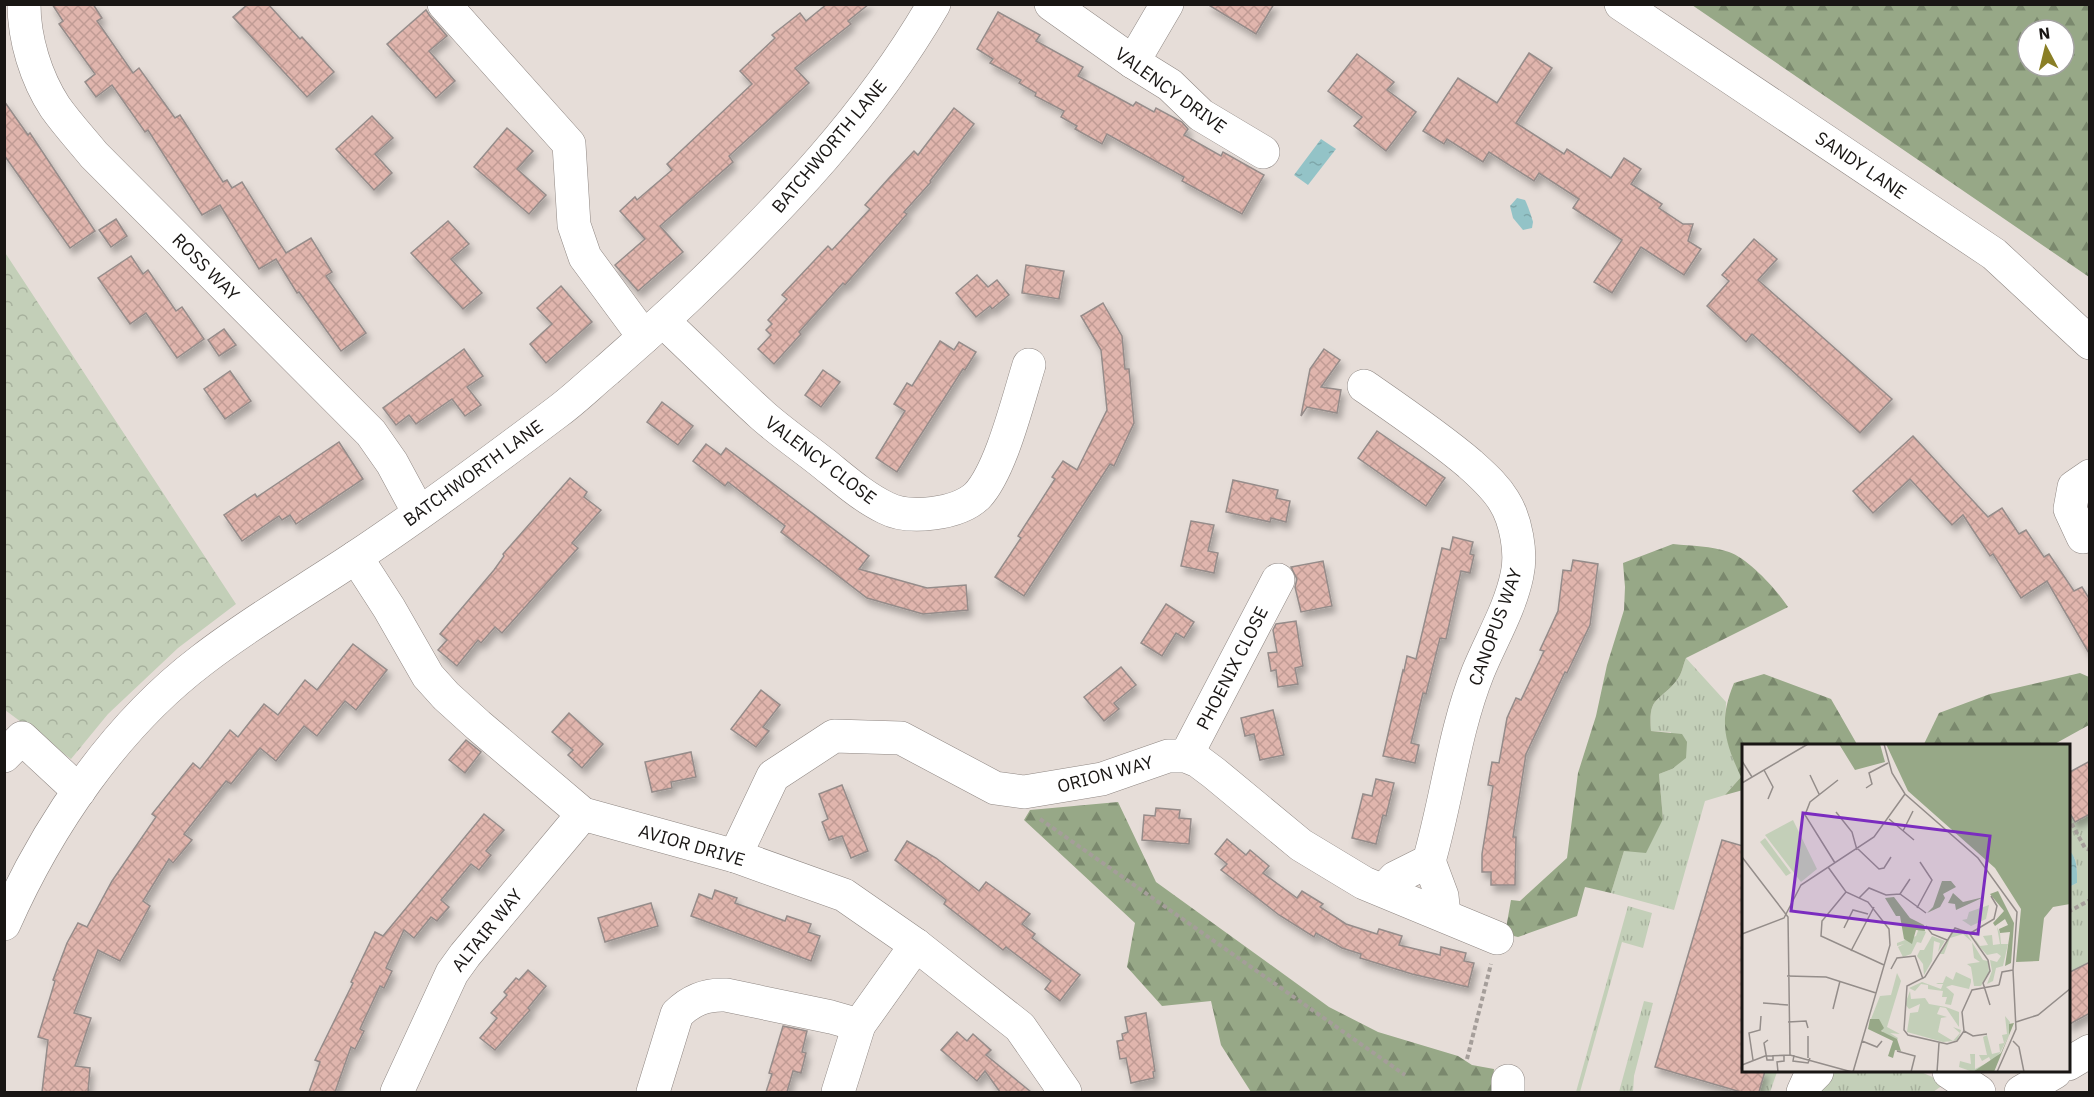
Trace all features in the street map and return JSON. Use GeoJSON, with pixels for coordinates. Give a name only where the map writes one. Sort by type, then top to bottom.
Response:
{"type":"FeatureCollection","features":[{"type":"Feature","properties":{"kind":"street","name":"ROSS WAY"},"geometry":{"type":"LineString","coordinates":[[24,4],[24,21],[29,45],[44,87],[61,115],[94,154],[371,433],[392,463],[419,513]]}},
{"type":"Feature","properties":{"kind":"street","name":"VALENCY CLOSE"},"geometry":{"type":"LineString","coordinates":[[444,4],[569,144],[574,225],[585,257],[654,329],[851,485],[887,509],[912,515],[931,514],[962,505],[976,497],[998,461],[1029,365]]}},
{"type":"Feature","properties":{"kind":"street","name":"BATCHWORTH LANE"},"geometry":{"type":"LineString","coordinates":[[4,924],[41,852],[79,791],[126,732],[160,695],[252,623],[356,557],[561,410],[654,329],[740,248],[816,168],[872,100],[908,49],[934,4]]}},
{"type":"Feature","properties":{"kind":"street","name":"VALENCY DRIVE"},"geometry":{"type":"LineString","coordinates":[[1051,4],[1133,62],[1170,85],[1201,115],[1263,152]]}},
{"type":"Feature","properties":{"kind":"street"},"geometry":{"type":"LineString","coordinates":[[1133,62],[1167,4]]}},
{"type":"Feature","properties":{"kind":"street","name":"SANDY LANE"},"geometry":{"type":"LineString","coordinates":[[1620,4],[1994,254],[2090,343]]}},
{"type":"Feature","properties":{"kind":"street","name":"CANOPUS WAY"},"geometry":{"type":"LineString","coordinates":[[1364,386],[1449,446],[1487,479],[1504,501],[1512,520],[1516,540],[1519,563],[1517,576],[1496,634],[1478,673],[1462,725],[1429,861]]}},
{"type":"Feature","properties":{"kind":"street"},"geometry":{"type":"LineString","coordinates":[[2083,537],[2070,509],[2073,487],[2090,476]]}},
{"type":"Feature","properties":{"kind":"street","name":"AVIOR DRIVE"},"geometry":{"type":"LineString","coordinates":[[356,557],[389,608],[428,676],[478,725],[583,814],[735,856],[844,895],[916,945],[1020,1027],[1065,1092]]}},
{"type":"Feature","properties":{"kind":"street","name":"PHOENIX CLOSE"},"geometry":{"type":"LineString","coordinates":[[1186,756],[1278,580]]}},
{"type":"Feature","properties":{"kind":"street","name":"ORION WAY"},"geometry":{"type":"LineString","coordinates":[[735,856],[773,776],[834,736],[901,738],[995,788],[1024,792],[1102,779],[1168,756],[1186,756]]}},
{"type":"Feature","properties":{"kind":"street"},"geometry":{"type":"LineString","coordinates":[[4,756],[22,738],[79,791]]}},
{"type":"Feature","properties":{"kind":"street"},"geometry":{"type":"LineString","coordinates":[[1186,756],[1198,761],[1214,773],[1301,845],[1364,883],[1497,938]]}},
{"type":"Feature","properties":{"kind":"street","name":"ALTAIR WAY"},"geometry":{"type":"LineString","coordinates":[[397,1092],[452,973],[583,814]]}},
{"type":"Feature","properties":{"kind":"street"},"geometry":{"type":"LineString","coordinates":[[1384,890],[1395,878],[1429,861],[1442,896],[1444,915]]}},
{"type":"Feature","properties":{"kind":"street"},"geometry":{"type":"LineString","coordinates":[[837,1092],[859,1025],[916,945]]}},
{"type":"Feature","properties":{"kind":"street"},"geometry":{"type":"LineString","coordinates":[[653,1092],[677,1014],[687,1004],[697,999],[714,994],[726,995],[859,1025]]}},
{"type":"Feature","properties":{"kind":"street"},"geometry":{"type":"LineString","coordinates":[[2070,1063],[2090,1051]]}},
{"type":"Feature","properties":{"kind":"street"},"geometry":{"type":"LineString","coordinates":[[1803,1092],[1815,1073]]}},
{"type":"Feature","properties":{"kind":"street"},"geometry":{"type":"LineString","coordinates":[[1952,1073],[1979,1092]]}},
{"type":"Feature","properties":{"kind":"street"},"geometry":{"type":"LineString","coordinates":[[2021,1092],[2052,1073]]}},
{"type":"Feature","properties":{"kind":"path"},"geometry":{"type":"LineString","coordinates":[[1034,815],[1405,1075]]}},
{"type":"Feature","properties":{"kind":"path"},"geometry":{"type":"LineString","coordinates":[[2070,821],[2085,848],[2090,850]]}},
{"type":"Feature","properties":{"kind":"path"},"geometry":{"type":"LineString","coordinates":[[2070,911],[2090,900]]}},
{"type":"Feature","properties":{"kind":"path"},"geometry":{"type":"LineString","coordinates":[[1467,1059],[1497,938]]}},
{"type":"Feature","properties":{"kind":"green space"},"geometry":{"type":"Polygon","coordinates":[[[1692,5],[2089,5],[2089,277],[1692,5]]]}},
{"type":"Feature","properties":{"kind":"green space"},"geometry":{"type":"Polygon","coordinates":[[[4,251],[236,604],[178,648],[108,714],[71,759],[5,710],[4,251]]]}},
{"type":"Feature","properties":{"kind":"green space"},"geometry":{"type":"Polygon","coordinates":[[[1673,544],[1715,548],[1737,556],[1762,576],[1788,607],[1686,658],[1679,678],[1653,705],[1651,731],[1682,734],[1687,742],[1686,758],[1672,769],[1659,774],[1663,819],[1646,853],[1624,851],[1611,893],[1585,887],[1577,916],[1518,937],[1505,934],[1511,900],[1520,901],[1567,858],[1578,773],[1596,716],[1607,665],[1624,610],[1623,563],[1673,544]]]}},
{"type":"Feature","properties":{"kind":"green space"},"geometry":{"type":"Polygon","coordinates":[[[1686,658],[1726,702],[1725,728],[1741,777],[1725,795],[1705,801],[1674,910],[1611,893],[1624,851],[1663,819],[1659,774],[1672,769],[1671,732],[1651,731],[1651,711],[1656,701],[1679,678],[1686,658]]]}},
{"type":"Feature","properties":{"kind":"green space"},"geometry":{"type":"Polygon","coordinates":[[[2080,673],[2089,677],[2089,725],[2055,744],[1924,744],[1939,713],[1990,694],[2080,673]]]}},
{"type":"Feature","properties":{"kind":"green space"},"geometry":{"type":"Polygon","coordinates":[[[1764,674],[1831,699],[1857,744],[1742,744],[1742,790],[1725,795],[1741,777],[1731,753],[1725,721],[1734,683],[1764,674]]]}},
{"type":"Feature","properties":{"kind":"green space"},"geometry":{"type":"Polygon","coordinates":[[[1118,802],[1156,882],[1329,1007],[1378,1032],[1458,1056],[1472,1065],[1494,1069],[1492,1092],[1251,1092],[1221,1045],[1211,1001],[1162,1006],[1127,967],[1135,923],[1024,820],[1030,810],[1118,802]]]}},
{"type":"Feature","properties":{"kind":"green space"},"geometry":{"type":"Polygon","coordinates":[[[2070,814],[2089,814],[2089,962],[2070,972],[2070,886],[2077,883],[2077,868],[2070,852],[2070,814]]]}},
{"type":"Feature","properties":{"kind":"green space"},"geometry":{"type":"Polygon","coordinates":[[[1628,906],[1652,913],[1643,948],[1622,942],[1580,1092],[1576,1092],[1628,906]]]}},
{"type":"Feature","properties":{"kind":"green space"},"geometry":{"type":"Polygon","coordinates":[[[1644,1001],[1653,1003],[1634,1076],[1633,1092],[1619,1092],[1644,1001]]]}},
{"type":"Feature","properties":{"kind":"green space"},"geometry":{"type":"Polygon","coordinates":[[[1765,1073],[1777,1073],[1770,1092],[1759,1092],[1765,1073]]]}},
{"type":"Feature","properties":{"kind":"green space"},"geometry":{"type":"Polygon","coordinates":[[[1835,1073],[1923,1073],[1946,1083],[1933,1092],[1816,1092],[1823,1081],[1835,1073]]]}},
{"type":"Feature","properties":{"kind":"water"},"geometry":{"type":"Polygon","coordinates":[[[1321,139],[1336,149],[1308,185],[1294,175],[1321,139]]]}},
{"type":"Feature","properties":{"kind":"water"},"geometry":{"type":"Polygon","coordinates":[[[1517,198],[1526,202],[1533,222],[1532,228],[1523,230],[1513,218],[1510,206],[1517,198]]]}},
{"type":"Feature","properties":{"kind":"water"},"geometry":{"type":"Polygon","coordinates":[[[2070,851],[2077,870],[2077,883],[2070,886],[2070,851]]]}},
{"type":"Feature","properties":{"kind":"building"},"geometry":{"type":"Polygon","coordinates":[[[52,4],[93,4],[102,18],[97,21],[133,73],[139,68],[175,118],[180,115],[223,182],[227,180],[232,188],[242,182],[286,253],[311,238],[332,272],[326,276],[366,333],[341,351],[299,292],[297,293],[276,259],[259,269],[220,205],[202,215],[148,130],[145,132],[112,85],[96,97],[85,82],[95,74],[59,24],[63,21],[52,4]]]}},
{"type":"Feature","properties":{"kind":"building"},"geometry":{"type":"Polygon","coordinates":[[[248,4],[268,4],[334,72],[307,97],[233,17],[248,4]]]}},
{"type":"Feature","properties":{"kind":"building"},"geometry":{"type":"Polygon","coordinates":[[[827,4],[869,4],[848,21],[851,24],[795,68],[809,83],[729,156],[733,162],[660,226],[683,252],[638,291],[615,265],[645,239],[620,211],[635,197],[637,200],[672,170],[667,164],[752,84],[740,71],[775,38],[772,35],[800,13],[806,21],[827,4]]]}},
{"type":"Feature","properties":{"kind":"building"},"geometry":{"type":"Polygon","coordinates":[[[1207,4],[1274,4],[1256,34],[1207,4]]]}},
{"type":"Feature","properties":{"kind":"building"},"geometry":{"type":"Polygon","coordinates":[[[426,10],[447,36],[429,51],[455,81],[436,98],[387,44],[426,10]]]}},
{"type":"Feature","properties":{"kind":"building"},"geometry":{"type":"Polygon","coordinates":[[[998,12],[1040,35],[1036,41],[1083,67],[1078,76],[1133,106],[1136,102],[1154,112],[1156,108],[1182,122],[1188,129],[1184,135],[1221,156],[1223,152],[1264,175],[1242,214],[1182,181],[1184,177],[1107,134],[1102,144],[1075,129],[1077,126],[1061,117],[1064,111],[1035,96],[1036,93],[1019,83],[1021,80],[990,63],[993,59],[977,49],[998,12]]]}},
{"type":"Feature","properties":{"kind":"building"},"geometry":{"type":"Polygon","coordinates":[[[1529,53],[1552,68],[1516,123],[1564,154],[1567,149],[1611,178],[1624,158],[1641,169],[1631,184],[1662,204],[1659,208],[1683,224],[1693,224],[1688,241],[1701,249],[1684,275],[1641,247],[1612,293],[1594,282],[1622,240],[1573,208],[1579,199],[1539,173],[1534,181],[1489,152],[1483,162],[1447,139],[1444,144],[1423,131],[1458,78],[1497,103],[1529,53]]]}},
{"type":"Feature","properties":{"kind":"building"},"geometry":{"type":"Polygon","coordinates":[[[1357,54],[1394,82],[1387,90],[1416,112],[1386,151],[1354,126],[1362,117],[1328,91],[1357,54]]]}},
{"type":"Feature","properties":{"kind":"building"},"geometry":{"type":"Polygon","coordinates":[[[4,101],[28,135],[30,133],[95,231],[70,248],[4,155],[4,101]]]}},
{"type":"Feature","properties":{"kind":"building"},"geometry":{"type":"Polygon","coordinates":[[[954,108],[974,124],[931,182],[904,212],[907,214],[845,285],[843,283],[799,332],[801,334],[774,364],[758,349],[771,335],[766,330],[772,324],[768,320],[787,299],[782,295],[828,246],[832,250],[870,209],[865,205],[914,151],[918,155],[954,108]]]}},
{"type":"Feature","properties":{"kind":"building"},"geometry":{"type":"Polygon","coordinates":[[[372,116],[393,138],[375,154],[392,173],[374,190],[336,149],[372,116]]]}},
{"type":"Feature","properties":{"kind":"building"},"geometry":{"type":"Polygon","coordinates":[[[507,128],[533,151],[517,169],[546,195],[529,214],[474,167],[507,128]]]}},
{"type":"Feature","properties":{"kind":"building"},"geometry":{"type":"Polygon","coordinates":[[[116,219],[127,236],[111,247],[99,230],[116,219]]]}},
{"type":"Feature","properties":{"kind":"building"},"geometry":{"type":"Polygon","coordinates":[[[448,221],[469,244],[451,259],[482,293],[463,309],[411,253],[448,221]]]}},
{"type":"Feature","properties":{"kind":"building"},"geometry":{"type":"Polygon","coordinates":[[[1754,239],[1777,259],[1758,280],[1892,399],[1860,433],[1752,334],[1746,342],[1707,306],[1729,281],[1722,275],[1754,239]]]}},
{"type":"Feature","properties":{"kind":"building"},"geometry":{"type":"Polygon","coordinates":[[[131,256],[143,274],[148,270],[176,311],[182,307],[204,339],[177,358],[146,313],[130,324],[98,278],[131,256]]]}},
{"type":"Feature","properties":{"kind":"building"},"geometry":{"type":"Polygon","coordinates":[[[1026,265],[1064,271],[1059,299],[1022,293],[1026,265]]]}},
{"type":"Feature","properties":{"kind":"building"},"geometry":{"type":"Polygon","coordinates":[[[977,275],[988,287],[997,280],[1009,295],[992,309],[990,306],[976,317],[956,293],[977,275]]]}},
{"type":"Feature","properties":{"kind":"building"},"geometry":{"type":"Polygon","coordinates":[[[561,286],[592,322],[546,363],[530,344],[552,324],[537,308],[561,286]]]}},
{"type":"Feature","properties":{"kind":"building"},"geometry":{"type":"Polygon","coordinates":[[[1103,303],[1122,336],[1125,369],[1129,369],[1134,423],[1114,466],[1110,464],[1024,596],[995,577],[1021,538],[1018,536],[1055,479],[1052,477],[1063,461],[1077,470],[1107,410],[1101,350],[1081,316],[1103,303]]]}},
{"type":"Feature","properties":{"kind":"building"},"geometry":{"type":"Polygon","coordinates":[[[224,329],[236,345],[219,356],[208,340],[224,329]]]}},
{"type":"Feature","properties":{"kind":"building"},"geometry":{"type":"Polygon","coordinates":[[[940,341],[954,350],[959,342],[976,352],[897,472],[876,458],[905,411],[894,404],[907,383],[912,386],[940,341]]]}},
{"type":"Feature","properties":{"kind":"building"},"geometry":{"type":"Polygon","coordinates":[[[464,349],[483,376],[467,387],[481,405],[465,416],[452,399],[416,424],[409,415],[396,425],[383,408],[464,349]]]}},
{"type":"Feature","properties":{"kind":"building"},"geometry":{"type":"Polygon","coordinates":[[[1324,349],[1340,360],[1321,387],[1341,390],[1337,413],[1307,407],[1301,416],[1310,369],[1324,349]]]}},
{"type":"Feature","properties":{"kind":"building"},"geometry":{"type":"Polygon","coordinates":[[[823,370],[840,382],[821,407],[805,395],[823,370]]]}},
{"type":"Feature","properties":{"kind":"building"},"geometry":{"type":"Polygon","coordinates":[[[230,371],[251,401],[225,419],[204,389],[230,371]]]}},
{"type":"Feature","properties":{"kind":"building"},"geometry":{"type":"Polygon","coordinates":[[[662,402],[693,426],[678,445],[647,422],[662,402]]]}},
{"type":"Feature","properties":{"kind":"building"},"geometry":{"type":"Polygon","coordinates":[[[1377,431],[1445,478],[1426,506],[1358,458],[1377,431]]]}},
{"type":"Feature","properties":{"kind":"building"},"geometry":{"type":"Polygon","coordinates":[[[1913,436],[1988,517],[2002,508],[2019,534],[2026,530],[2044,557],[2049,554],[2074,591],[2082,587],[2090,600],[2090,655],[2047,581],[2021,598],[1993,554],[1990,556],[1963,515],[1952,525],[1910,479],[1873,513],[1853,491],[1913,436]]]}},
{"type":"Feature","properties":{"kind":"building"},"geometry":{"type":"Polygon","coordinates":[[[339,442],[363,479],[296,524],[290,515],[282,520],[279,516],[242,541],[224,515],[255,494],[257,497],[339,442]]]}},
{"type":"Feature","properties":{"kind":"building"},"geometry":{"type":"Polygon","coordinates":[[[706,444],[721,455],[726,448],[869,556],[859,569],[927,588],[966,585],[968,610],[923,614],[867,598],[781,532],[785,526],[728,482],[725,486],[693,461],[706,444]]]}},
{"type":"Feature","properties":{"kind":"building"},"geometry":{"type":"Polygon","coordinates":[[[570,478],[587,492],[584,497],[601,510],[572,543],[578,548],[502,633],[495,627],[481,643],[478,640],[457,666],[438,650],[447,640],[440,634],[494,570],[504,556],[503,554],[570,478]]]}},
{"type":"Feature","properties":{"kind":"building"},"geometry":{"type":"Polygon","coordinates":[[[1233,480],[1278,490],[1276,498],[1290,501],[1286,522],[1271,518],[1270,522],[1226,512],[1233,480]]]}},
{"type":"Feature","properties":{"kind":"building"},"geometry":{"type":"Polygon","coordinates":[[[1191,521],[1214,525],[1208,551],[1218,553],[1214,573],[1181,566],[1191,521]]]}},
{"type":"Feature","properties":{"kind":"building"},"geometry":{"type":"Polygon","coordinates":[[[1453,537],[1473,542],[1470,554],[1474,555],[1470,573],[1461,571],[1446,639],[1440,638],[1426,694],[1423,693],[1411,743],[1419,745],[1415,763],[1383,756],[1407,656],[1416,659],[1442,548],[1450,550],[1453,537]]]}},
{"type":"Feature","properties":{"kind":"building"},"geometry":{"type":"Polygon","coordinates":[[[1573,560],[1598,564],[1590,625],[1526,754],[1513,837],[1516,837],[1515,885],[1491,885],[1491,872],[1482,872],[1482,854],[1493,786],[1488,785],[1492,762],[1499,763],[1507,718],[1516,698],[1521,700],[1544,651],[1540,650],[1558,611],[1563,570],[1571,571],[1573,560]]]}},
{"type":"Feature","properties":{"kind":"building"},"geometry":{"type":"Polygon","coordinates":[[[1323,561],[1332,606],[1301,612],[1295,587],[1297,579],[1291,567],[1323,561]]]}},
{"type":"Feature","properties":{"kind":"building"},"geometry":{"type":"Polygon","coordinates":[[[1166,604],[1194,622],[1184,638],[1176,633],[1162,656],[1141,643],[1166,604]]]}},
{"type":"Feature","properties":{"kind":"building"},"geometry":{"type":"Polygon","coordinates":[[[1296,621],[1303,666],[1295,668],[1298,684],[1278,687],[1276,670],[1271,671],[1268,653],[1277,652],[1273,630],[1276,624],[1296,621]]]}},
{"type":"Feature","properties":{"kind":"building"},"geometry":{"type":"Polygon","coordinates":[[[353,644],[387,670],[356,710],[345,701],[317,736],[304,726],[276,761],[260,748],[231,784],[226,781],[184,834],[192,840],[173,863],[169,859],[143,901],[150,906],[120,961],[98,950],[74,1013],[91,1018],[75,1066],[90,1068],[88,1092],[42,1092],[48,1040],[38,1037],[55,981],[53,980],[67,943],[78,923],[87,927],[112,881],[156,817],[152,814],[193,763],[200,769],[230,730],[238,737],[264,704],[278,715],[305,680],[317,690],[353,644]]]}},
{"type":"Feature","properties":{"kind":"building"},"geometry":{"type":"Polygon","coordinates":[[[1121,667],[1136,685],[1114,703],[1119,709],[1104,721],[1084,697],[1121,667]]]}},
{"type":"Feature","properties":{"kind":"building"},"geometry":{"type":"Polygon","coordinates":[[[761,690],[780,705],[763,727],[769,731],[756,747],[731,729],[761,690]]]}},
{"type":"Feature","properties":{"kind":"building"},"geometry":{"type":"Polygon","coordinates":[[[1273,710],[1284,755],[1260,760],[1254,734],[1245,736],[1241,718],[1273,710]]]}},
{"type":"Feature","properties":{"kind":"building"},"geometry":{"type":"Polygon","coordinates":[[[569,713],[603,744],[582,768],[568,755],[573,750],[552,732],[569,713]]]}},
{"type":"Feature","properties":{"kind":"building"},"geometry":{"type":"Polygon","coordinates":[[[466,740],[481,752],[465,773],[449,760],[466,740]]]}},
{"type":"Feature","properties":{"kind":"building"},"geometry":{"type":"Polygon","coordinates":[[[691,752],[696,777],[671,782],[672,788],[652,792],[645,762],[691,752]]]}},
{"type":"Feature","properties":{"kind":"building"},"geometry":{"type":"Polygon","coordinates":[[[2090,761],[2090,814],[2075,822],[2070,813],[2070,772],[2090,761]]]}},
{"type":"Feature","properties":{"kind":"building"},"geometry":{"type":"Polygon","coordinates":[[[1376,779],[1394,783],[1376,844],[1352,838],[1363,794],[1372,796],[1376,779]]]}},
{"type":"Feature","properties":{"kind":"building"},"geometry":{"type":"Polygon","coordinates":[[[842,785],[868,851],[851,858],[842,836],[829,840],[822,822],[828,819],[819,794],[842,785]]]}},
{"type":"Feature","properties":{"kind":"building"},"geometry":{"type":"Polygon","coordinates":[[[1156,808],[1180,810],[1179,818],[1191,819],[1189,844],[1142,840],[1144,815],[1155,816],[1156,808]]]}},
{"type":"Feature","properties":{"kind":"building"},"geometry":{"type":"Polygon","coordinates":[[[484,814],[504,830],[486,851],[491,855],[479,870],[471,864],[441,900],[449,907],[437,921],[431,917],[414,938],[404,930],[386,968],[392,971],[384,988],[380,986],[360,1029],[364,1031],[355,1049],[351,1047],[335,1092],[309,1092],[320,1062],[315,1060],[375,932],[383,936],[484,814]]]}},
{"type":"Feature","properties":{"kind":"building"},"geometry":{"type":"Polygon","coordinates":[[[1227,839],[1246,855],[1250,850],[1269,866],[1263,873],[1297,898],[1302,891],[1323,904],[1320,907],[1346,924],[1377,934],[1379,929],[1402,936],[1399,945],[1440,955],[1441,947],[1466,953],[1464,961],[1474,963],[1468,987],[1412,974],[1360,958],[1361,954],[1342,948],[1316,933],[1314,937],[1279,915],[1221,870],[1227,864],[1215,854],[1227,839]]]}},
{"type":"Feature","properties":{"kind":"building"},"geometry":{"type":"Polygon","coordinates":[[[1722,840],[1742,846],[1742,1073],[1764,1073],[1759,1092],[1741,1092],[1655,1067],[1722,840]]]}},
{"type":"Feature","properties":{"kind":"building"},"geometry":{"type":"Polygon","coordinates":[[[907,841],[936,858],[979,891],[986,882],[1030,914],[1022,924],[1035,934],[1032,938],[1080,975],[1060,1001],[1045,989],[1051,981],[1006,947],[1003,950],[944,904],[946,900],[895,860],[907,841]]]}},
{"type":"Feature","properties":{"kind":"building"},"geometry":{"type":"Polygon","coordinates":[[[715,890],[737,898],[735,903],[785,921],[787,916],[811,924],[808,932],[820,936],[811,961],[691,916],[699,894],[712,899],[715,890]]]}},
{"type":"Feature","properties":{"kind":"building"},"geometry":{"type":"Polygon","coordinates":[[[651,903],[658,926],[605,942],[598,918],[651,903]]]}},
{"type":"Feature","properties":{"kind":"building"},"geometry":{"type":"Polygon","coordinates":[[[2090,962],[2090,1013],[2070,1024],[2070,972],[2090,962]]]}},
{"type":"Feature","properties":{"kind":"building"},"geometry":{"type":"Polygon","coordinates":[[[528,970],[546,986],[528,1008],[530,1010],[495,1050],[480,1038],[497,1018],[491,1013],[507,995],[504,992],[516,978],[519,980],[528,970]]]}},
{"type":"Feature","properties":{"kind":"building"},"geometry":{"type":"Polygon","coordinates":[[[1146,1013],[1155,1071],[1153,1072],[1154,1078],[1131,1083],[1126,1058],[1120,1059],[1117,1041],[1123,1040],[1122,1034],[1128,1032],[1125,1017],[1146,1013]]]}},
{"type":"Feature","properties":{"kind":"building"},"geometry":{"type":"Polygon","coordinates":[[[783,1026],[807,1031],[802,1052],[806,1053],[801,1073],[793,1071],[787,1092],[766,1092],[772,1074],[769,1073],[783,1026]]]}},
{"type":"Feature","properties":{"kind":"building"},"geometry":{"type":"Polygon","coordinates":[[[957,1032],[967,1041],[973,1034],[991,1050],[986,1055],[1031,1092],[1000,1092],[985,1071],[977,1081],[941,1050],[957,1032]]]}}]}
